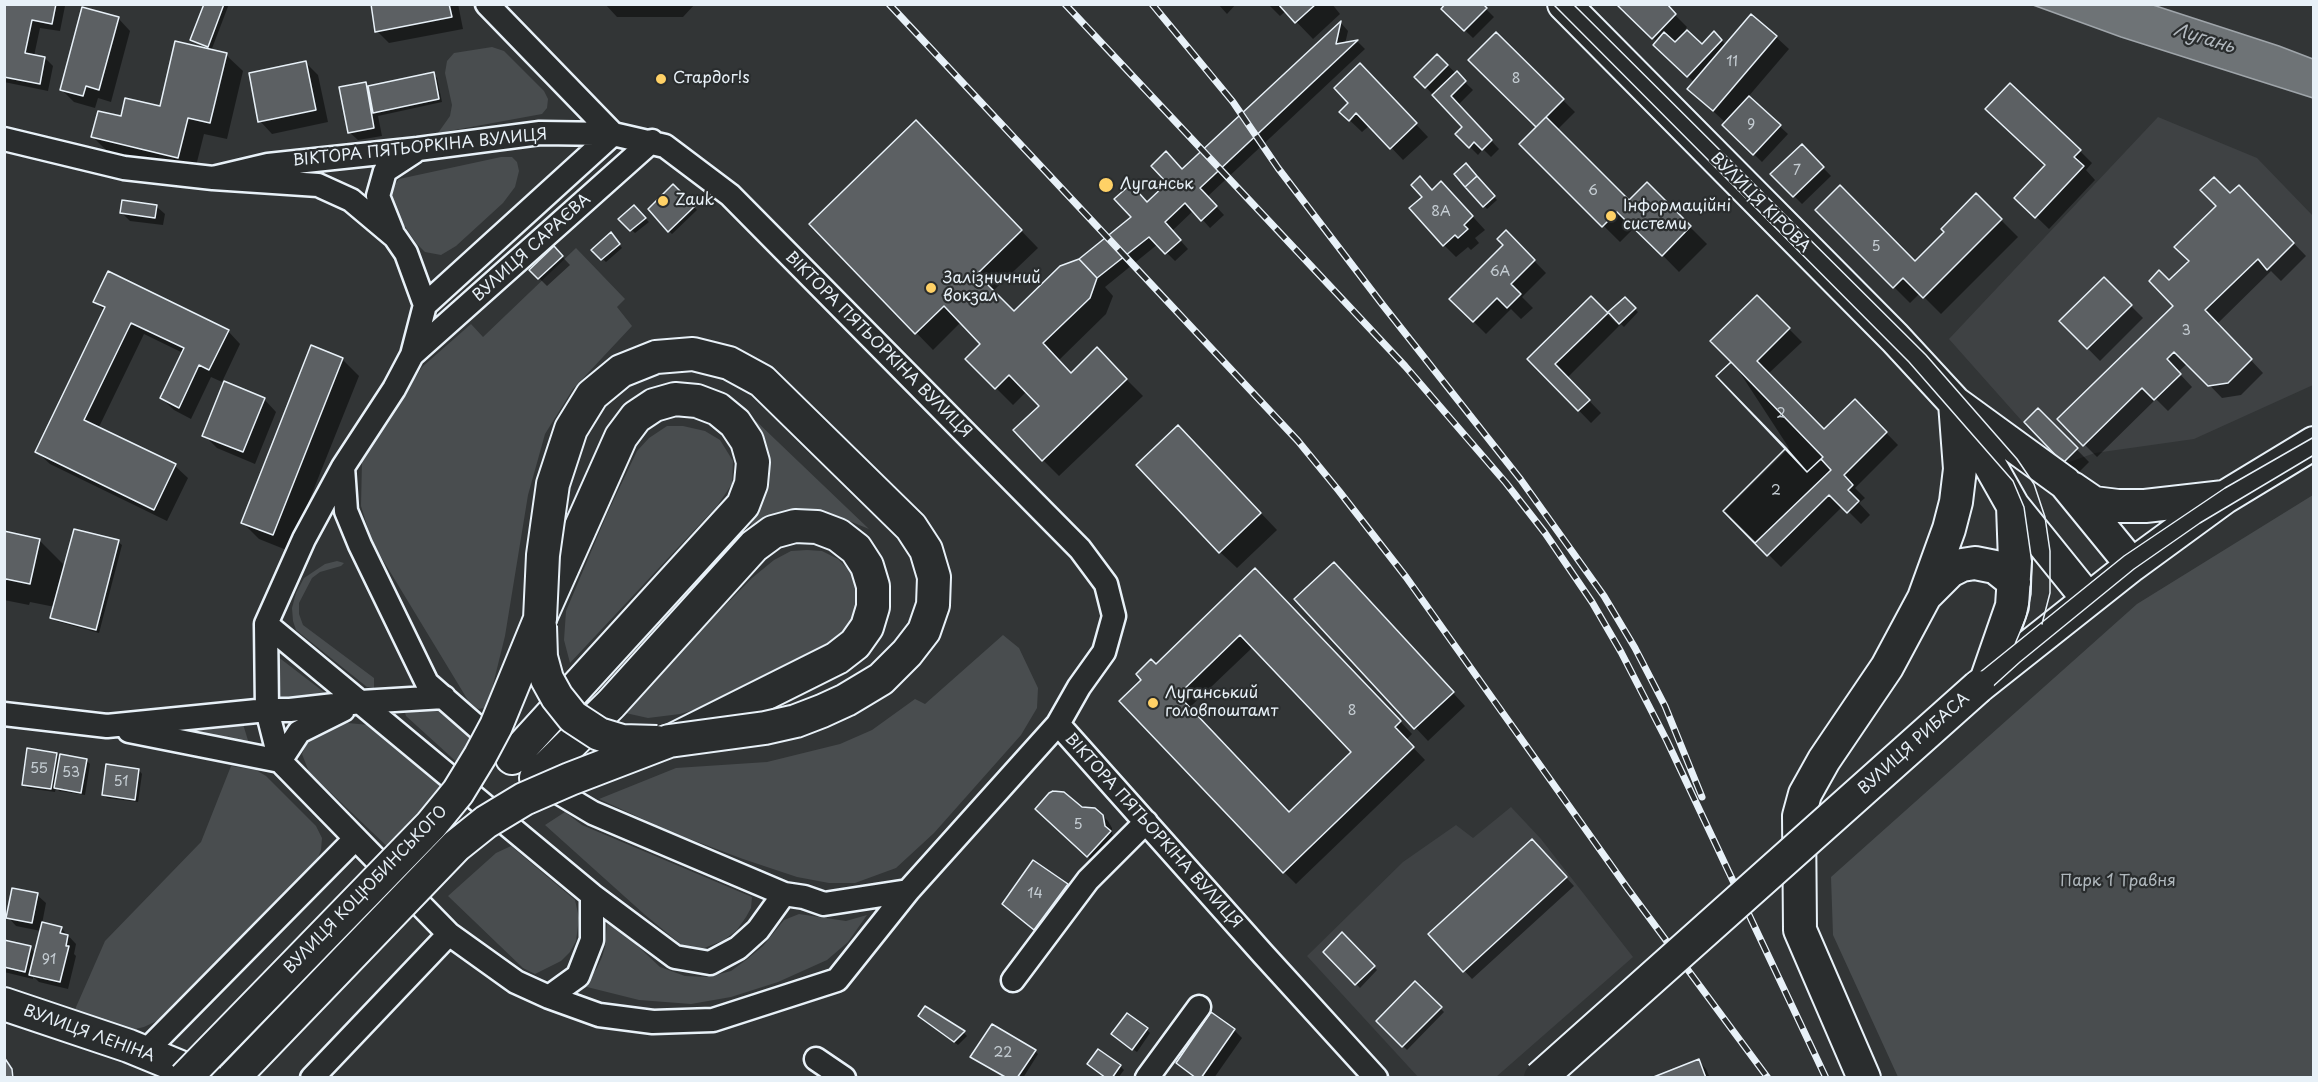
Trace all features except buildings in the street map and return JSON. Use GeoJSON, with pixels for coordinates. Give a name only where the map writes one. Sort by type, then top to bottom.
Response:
{"type":"FeatureCollection","features":[{"type":"Feature","properties":{"kind":"street"},"geometry":{"type":"LineString","coordinates":[[487,4],[613,134],[426,306],[412,355],[394,389],[343,467],[304,539],[266,624],[267,710],[280,761],[450,934],[516,982],[599,1015],[653,1022],[713,1020],[837,980],[908,891],[1058,724]]}},
{"type":"Feature","properties":{"kind":"street","name":"ВУЛИЦЯ КІРОВА"},"geometry":{"type":"LineString","coordinates":[[1564,4],[1895,338],[1955,403],[2065,483],[2132,565]]}},
{"type":"Feature","properties":{"kind":"street","name":"ВІКТОРА ПЯТЬОРКІНА ВУЛИЦЯ"},"geometry":{"type":"LineString","coordinates":[[4,139],[124,168],[213,178],[268,165],[540,133],[613,134],[652,141],[665,146],[730,195],[1080,549],[1106,584],[1114,616],[1104,652],[1079,687],[1058,724],[1376,1077]]}},
{"type":"Feature","properties":{"kind":"street","name":"ВУЛИЦЯ САРАЄВА"},"geometry":{"type":"LineString","coordinates":[[412,355],[652,141]]}},
{"type":"Feature","properties":{"kind":"street"},"geometry":{"type":"LineString","coordinates":[[418,149],[385,171],[378,196],[395,237],[406,253],[426,306]]}},
{"type":"Feature","properties":{"kind":"street"},"geometry":{"type":"LineString","coordinates":[[213,178],[318,185],[351,200],[395,237]]}},
{"type":"Feature","properties":{"kind":"street","name":"ВУЛИЦЯ КОЦЮБИНСЬКОГО"},"geometry":{"type":"LineString","coordinates":[[185,1077],[431,825],[458,792],[496,726],[540,619],[546,532],[553,484],[571,429],[592,394],[621,371],[656,357],[693,354],[729,363],[762,381],[911,527],[927,550],[934,577],[933,605],[924,631],[907,653],[881,679],[846,700],[796,721],[765,728],[669,741],[524,799],[486,822],[456,846],[233,1077]]}},
{"type":"Feature","properties":{"kind":"street"},"geometry":{"type":"LineString","coordinates":[[512,758],[730,522],[743,505],[751,484],[753,462],[747,441],[735,423],[718,409],[697,401],[675,399],[654,405],[636,417],[621,437],[540,619],[541,657],[547,680],[557,698],[573,717],[598,734],[622,741],[669,741],[837,658],[855,644],[867,627],[873,607],[873,586],[867,566],[856,549],[838,535],[817,527],[795,526],[773,532],[754,546],[611,704],[536,778]]}},
{"type":"Feature","properties":{"kind":"street"},"geometry":{"type":"LineString","coordinates":[[1864,1077],[1800,930],[1799,816],[1805,794],[1824,760],[1887,667],[1924,598],[1949,529],[1956,502],[1960,469],[1955,403]]}},
{"type":"Feature","properties":{"kind":"street","name":"ВУЛИЦЯ КІРОВА"},"geometry":{"type":"LineString","coordinates":[[1955,403],[2013,506],[2088,599]]}},
{"type":"Feature","properties":{"kind":"street","name":"ВУЛИЦЯ РИБАСА"},"geometry":{"type":"LineString","coordinates":[[1540,1077],[1983,683],[2132,565],[2225,497],[2313,443]]}},
{"type":"Feature","properties":{"kind":"street"},"geometry":{"type":"LineString","coordinates":[[343,467],[346,511],[360,545],[427,683],[536,778],[593,813],[784,894],[804,897],[824,904],[908,891]]}},
{"type":"Feature","properties":{"kind":"street"},"geometry":{"type":"LineString","coordinates":[[2065,483],[2094,503],[2118,506],[2145,506],[2225,497]]}},
{"type":"Feature","properties":{"kind":"street"},"geometry":{"type":"LineString","coordinates":[[1983,683],[2012,606],[2013,506]]}},
{"type":"Feature","properties":{"kind":"street"},"geometry":{"type":"LineString","coordinates":[[1924,598],[1950,570],[1962,565],[1975,563],[1995,567],[2014,582]]}},
{"type":"Feature","properties":{"kind":"street"},"geometry":{"type":"LineString","coordinates":[[266,624],[592,896],[675,957],[710,963],[738,948],[758,930],[784,894]]}},
{"type":"Feature","properties":{"kind":"street"},"geometry":{"type":"LineString","coordinates":[[107,726],[267,710],[444,697]]}},
{"type":"Feature","properties":{"kind":"street"},"geometry":{"type":"LineString","coordinates":[[280,761],[299,732],[361,702]]}},
{"type":"Feature","properties":{"kind":"street"},"geometry":{"type":"LineString","coordinates":[[4,714],[107,726],[280,761]]}},
{"type":"Feature","properties":{"kind":"street"},"geometry":{"type":"LineString","coordinates":[[1013,980],[1088,880],[1146,822]]}},
{"type":"Feature","properties":{"kind":"street"},"geometry":{"type":"LineString","coordinates":[[144,1053],[355,839]]}},
{"type":"Feature","properties":{"kind":"street"},"geometry":{"type":"LineString","coordinates":[[549,997],[578,976],[592,940],[592,896]]}},
{"type":"Feature","properties":{"kind":"street"},"geometry":{"type":"LineString","coordinates":[[312,1077],[450,934]]}},
{"type":"Feature","properties":{"kind":"street","name":"ВУЛИЦЯ ЛЕНІНА"},"geometry":{"type":"LineString","coordinates":[[4,1004],[207,1077]]}},
{"type":"Feature","properties":{"kind":"street"},"geometry":{"type":"LineString","coordinates":[[1147,1077],[1199,1007]]}},
{"type":"Feature","properties":{"kind":"street"},"geometry":{"type":"LineString","coordinates":[[816,1059],[844,1077]]}},
{"type":"Feature","properties":{"kind":"shaded area"},"geometry":{"type":"Polygon","coordinates":[[[2158,117],[2257,158],[2313,216],[2313,385],[2194,439],[2095,453],[2061,465],[1949,339],[2158,117]]]}},
{"type":"Feature","properties":{"kind":"shaded area"},"geometry":{"type":"Polygon","coordinates":[[[1511,807],[1541,839],[1633,957],[1496,1077],[1419,1078],[1307,956],[1403,862],[1456,825],[1473,838],[1511,807]]]}},
{"type":"Feature","properties":{"kind":"green space"},"geometry":{"type":"Polygon","coordinates":[[[492,47],[504,51],[544,91],[548,99],[547,108],[542,114],[438,133],[450,116],[452,105],[445,73],[447,61],[454,53],[492,47]]]}},
{"type":"Feature","properties":{"kind":"green space"},"geometry":{"type":"Polygon","coordinates":[[[501,157],[512,157],[517,162],[519,171],[515,187],[503,203],[456,246],[441,255],[425,252],[416,243],[390,204],[390,191],[399,179],[501,157]]]}},
{"type":"Feature","properties":{"kind":"green space"},"geometry":{"type":"Polygon","coordinates":[[[576,248],[625,299],[617,307],[632,326],[573,389],[545,434],[528,495],[505,636],[491,693],[485,708],[478,709],[469,702],[372,542],[361,506],[362,461],[422,367],[471,324],[483,337],[576,248]]]}},
{"type":"Feature","properties":{"kind":"green space"},"geometry":{"type":"Polygon","coordinates":[[[755,420],[869,529],[837,516],[818,512],[747,533],[769,487],[770,470],[763,439],[755,420]]]}},
{"type":"Feature","properties":{"kind":"green space"},"geometry":{"type":"Polygon","coordinates":[[[667,426],[683,426],[705,431],[720,440],[733,461],[732,484],[717,506],[570,663],[564,640],[566,611],[607,514],[637,451],[649,438],[667,426]]]}},
{"type":"Feature","properties":{"kind":"green space","name":"Парк 1 Травня"},"geometry":{"type":"Polygon","coordinates":[[[2313,495],[2313,1077],[1898,1077],[1833,935],[1831,877],[2137,604],[2313,495]]]}},
{"type":"Feature","properties":{"kind":"green space"},"geometry":{"type":"Polygon","coordinates":[[[791,551],[822,551],[838,559],[851,572],[857,602],[854,621],[838,638],[707,706],[680,714],[648,718],[621,712],[752,578],[774,560],[791,551]]]}},
{"type":"Feature","properties":{"kind":"green space"},"geometry":{"type":"Polygon","coordinates":[[[337,561],[344,563],[320,572],[312,578],[299,603],[299,614],[303,625],[374,678],[374,688],[367,687],[296,630],[293,621],[292,608],[296,593],[304,578],[325,564],[337,561]]]}},
{"type":"Feature","properties":{"kind":"green space"},"geometry":{"type":"Polygon","coordinates":[[[1003,635],[1019,648],[1038,688],[1037,708],[1021,735],[934,833],[896,868],[855,883],[829,883],[797,877],[671,832],[599,799],[676,768],[767,762],[840,744],[872,730],[915,699],[925,704],[1003,635]]]}},
{"type":"Feature","properties":{"kind":"green space"},"geometry":{"type":"Polygon","coordinates":[[[273,653],[333,699],[275,702],[273,653]]]}},
{"type":"Feature","properties":{"kind":"green space"},"geometry":{"type":"Polygon","coordinates":[[[438,706],[476,738],[461,766],[406,716],[404,709],[438,706]]]}},
{"type":"Feature","properties":{"kind":"green space"},"geometry":{"type":"Polygon","coordinates":[[[348,723],[369,725],[389,739],[446,789],[394,853],[309,772],[302,754],[308,740],[322,729],[348,723]]]}},
{"type":"Feature","properties":{"kind":"green space"},"geometry":{"type":"Polygon","coordinates":[[[243,724],[250,747],[148,727],[243,724]]]}},
{"type":"Feature","properties":{"kind":"green space"},"geometry":{"type":"Polygon","coordinates":[[[231,766],[256,770],[266,776],[316,826],[322,838],[321,850],[315,865],[163,1018],[144,1027],[126,1031],[73,1014],[105,941],[201,842],[231,766]]]}},
{"type":"Feature","properties":{"kind":"green space"},"geometry":{"type":"Polygon","coordinates":[[[565,812],[582,825],[752,897],[751,908],[737,930],[724,940],[702,949],[684,947],[545,825],[565,812]]]}},
{"type":"Feature","properties":{"kind":"green space"},"geometry":{"type":"Polygon","coordinates":[[[511,846],[575,900],[579,918],[576,941],[570,952],[561,961],[535,974],[523,968],[448,896],[496,853],[511,846]]]}},
{"type":"Feature","properties":{"kind":"green space"},"geometry":{"type":"Polygon","coordinates":[[[799,914],[846,921],[867,915],[848,942],[827,960],[778,982],[731,997],[691,1004],[639,1000],[583,986],[597,968],[602,957],[607,923],[626,935],[660,967],[685,976],[708,977],[731,971],[763,946],[784,920],[799,914]]]}},
{"type":"Feature","properties":{"kind":"water","name":"Лугань"},"geometry":{"type":"Polygon","coordinates":[[[2033,5],[2153,5],[2279,46],[2313,59],[2313,98],[2121,37],[2033,5]]]}},
{"type":"Feature","properties":{"kind":"tram line"},"geometry":{"type":"LineString","coordinates":[[1553,4],[1909,362],[2013,481],[2024,507],[2032,563],[2031,594],[2026,618],[2015,644]]}},
{"type":"Feature","properties":{"kind":"tram line"},"geometry":{"type":"LineString","coordinates":[[1573,4],[1926,355],[2017,459],[2034,484],[2045,517],[2050,551],[2050,593],[2042,624]]}},
{"type":"Feature","properties":{"kind":"tram line"},"geometry":{"type":"LineString","coordinates":[[1525,1078],[1968,682],[2124,556],[2225,488],[2314,437]]}},
{"type":"Feature","properties":{"kind":"tram line"},"geometry":{"type":"LineString","coordinates":[[1559,1078],[2020,662],[2134,569],[2200,523],[2314,455]]}},
{"type":"Feature","properties":{"kind":"railway"},"geometry":{"type":"LineString","coordinates":[[889,4],[1298,441],[1339,491],[1406,577],[1628,889],[1768,1078]]}},
{"type":"Feature","properties":{"kind":"railway"},"geometry":{"type":"LineString","coordinates":[[1065,4],[1405,366],[1506,483],[1545,533],[1592,602],[1667,741],[1826,1078]]}},
{"type":"Feature","properties":{"kind":"railway"},"geometry":{"type":"LineString","coordinates":[[1152,4],[1233,102],[1278,168],[1521,480],[1604,596],[1635,648],[1665,706],[1702,797]]}},
{"type":"Feature","properties":{"kind":"place","name":"Стардог!s"},"geometry":{"type":"Point","coordinates":[661,79]}},
{"type":"Feature","properties":{"kind":"place","name":"Луганськ"},"geometry":{"type":"Point","coordinates":[1106,185]}},
{"type":"Feature","properties":{"kind":"place","name":"Zauk"},"geometry":{"type":"Point","coordinates":[663,201]}},
{"type":"Feature","properties":{"kind":"place","name":"Інформаційні системи"},"geometry":{"type":"Point","coordinates":[1611,216]}},
{"type":"Feature","properties":{"kind":"place","name":"Залізничний вокзал"},"geometry":{"type":"Point","coordinates":[931,288]}},
{"type":"Feature","properties":{"kind":"place","name":"Луганський головпоштамт"},"geometry":{"type":"Point","coordinates":[1153,703]}}]}
